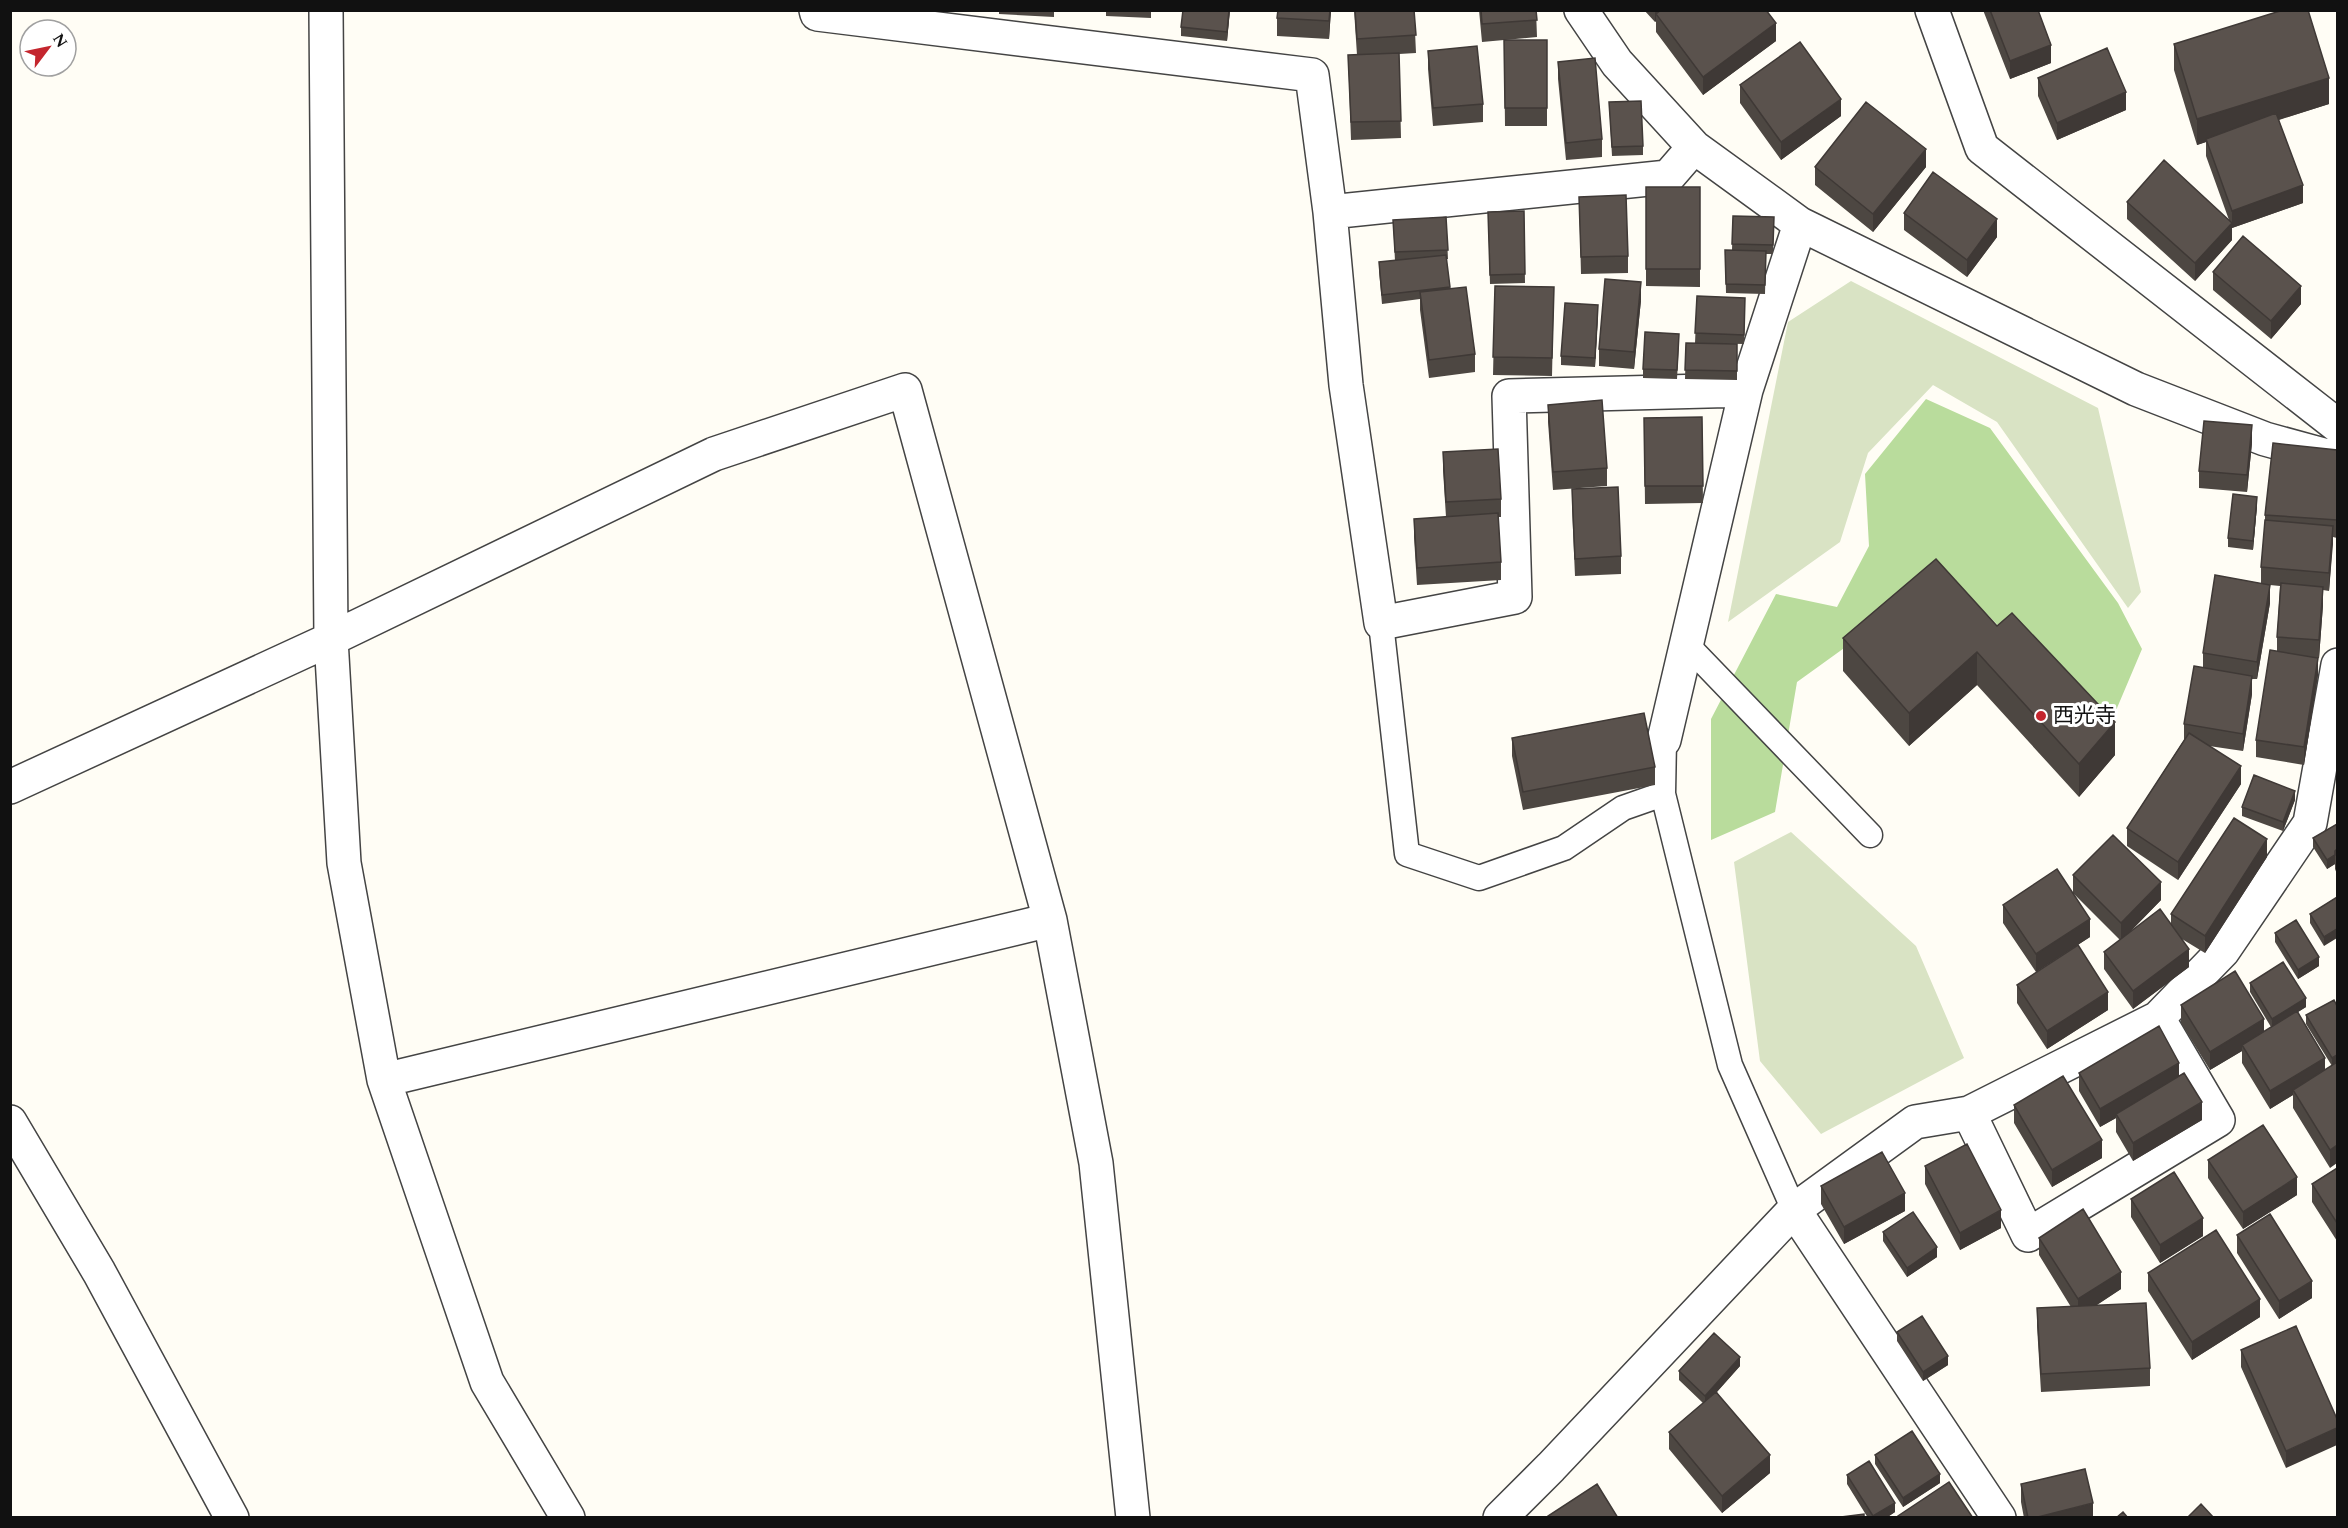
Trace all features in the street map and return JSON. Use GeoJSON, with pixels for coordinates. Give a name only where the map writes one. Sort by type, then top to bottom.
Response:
{"type":"FeatureCollection","features":[{"type":"Feature","properties":{"kind":"street"},"geometry":{"type":"LineString","coordinates":[[326,10],[331,639],[344,863],[384,1080],[487,1382],[568,1518]]}},
{"type":"Feature","properties":{"kind":"street"},"geometry":{"type":"LineString","coordinates":[[816,10],[817,14],[1312,75],[1330,212],[1346,384],[1381,623],[1515,597],[1509,396],[1746,390]]}},
{"type":"Feature","properties":{"kind":"street"},"geometry":{"type":"LineString","coordinates":[[1581,10],[1617,63],[1694,147],[1800,224],[2136,389],[2265,439],[2337,459]]}},
{"type":"Feature","properties":{"kind":"street"},"geometry":{"type":"LineString","coordinates":[[1932,10],[1982,148],[2337,426]]}},
{"type":"Feature","properties":{"kind":"street"},"geometry":{"type":"LineString","coordinates":[[1330,212],[1668,177],[1694,147]]}},
{"type":"Feature","properties":{"kind":"street"},"geometry":{"type":"LineString","coordinates":[[1664,740],[1746,390],[1800,224]]}},
{"type":"Feature","properties":{"kind":"street"},"geometry":{"type":"LineString","coordinates":[[10,787],[331,639],[714,454],[905,390],[1050,920],[1096,1163],[1132,1518]]}},
{"type":"Feature","properties":{"kind":"street"},"geometry":{"type":"LineString","coordinates":[[1500,1518],[1794,1210],[1915,1122],[1969,1113],[2158,1018],[2223,951],[2310,823],[2337,665]]}},
{"type":"Feature","properties":{"kind":"street"},"geometry":{"type":"LineString","coordinates":[[384,1080],[1050,920]]}},
{"type":"Feature","properties":{"kind":"street"},"geometry":{"type":"LineString","coordinates":[[1969,1113],[2028,1235],[2218,1120],[2158,1018]]}},
{"type":"Feature","properties":{"kind":"street"},"geometry":{"type":"LineString","coordinates":[[10,1122],[99,1272],[232,1518]]}},
{"type":"Feature","properties":{"kind":"street"},"geometry":{"type":"LineString","coordinates":[[1794,1210],[1999,1518]]}},
{"type":"Feature","properties":{"kind":"lane"},"geometry":{"type":"LineString","coordinates":[[1381,623],[1407,854],[1479,878],[1564,848],[1623,808],[1663,794]]}},
{"type":"Feature","properties":{"kind":"lane"},"geometry":{"type":"LineString","coordinates":[[1687,645],[1870,835]]}},
{"type":"Feature","properties":{"kind":"lane"},"geometry":{"type":"LineString","coordinates":[[1664,740],[1663,794],[1730,1065],[1794,1210]]}},
{"type":"Feature","properties":{"kind":"green space"},"geometry":{"type":"Polygon","coordinates":[[[1851,281],[2098,408],[2141,592],[2128,608],[1997,422],[1933,385],[1868,453],[1840,542],[1728,622],[1788,322],[1851,281]]]}},
{"type":"Feature","properties":{"kind":"green space"},"geometry":{"type":"Polygon","coordinates":[[[1926,399],[1990,428],[2118,603],[2142,649],[2106,734],[1947,574],[1797,682],[1775,812],[1711,840],[1711,719],[1776,594],[1837,607],[1869,546],[1865,474],[1926,399]]]}},
{"type":"Feature","properties":{"kind":"green space"},"geometry":{"type":"Polygon","coordinates":[[[1791,832],[1916,946],[1964,1058],[1821,1134],[1760,1061],[1734,862],[1791,832]]]}},
{"type":"Feature","properties":{"kind":"building"},"geometry":{"type":"Polygon","coordinates":[[[1183,10],[1229,10],[1227,32],[1181,27],[1183,10]]]}},
{"type":"Feature","properties":{"kind":"building"},"geometry":{"type":"Polygon","coordinates":[[[1278,10],[1330,10],[1329,21],[1277,18],[1278,10]]]}},
{"type":"Feature","properties":{"kind":"building"},"geometry":{"type":"Polygon","coordinates":[[[1355,10],[1414,10],[1416,35],[1357,39],[1355,10]]]}},
{"type":"Feature","properties":{"kind":"building"},"geometry":{"type":"Polygon","coordinates":[[[1481,10],[1536,10],[1537,20],[1482,24],[1481,10]]]}},
{"type":"Feature","properties":{"kind":"building"},"geometry":{"type":"Polygon","coordinates":[[[1661,10],[1766,10],[1776,23],[1703,77],[1656,14],[1661,10]]]}},
{"type":"Feature","properties":{"kind":"building"},"geometry":{"type":"Polygon","coordinates":[[[1990,10],[2038,10],[2051,45],[2010,61],[1990,10]]]}},
{"type":"Feature","properties":{"kind":"building"},"geometry":{"type":"Polygon","coordinates":[[[2283,10],[2308,10],[2329,78],[2197,119],[2174,44],[2283,10]]]}},
{"type":"Feature","properties":{"kind":"building"},"geometry":{"type":"Polygon","coordinates":[[[1504,40],[1547,40],[1547,108],[1505,108],[1504,40]]]}},
{"type":"Feature","properties":{"kind":"building"},"geometry":{"type":"Polygon","coordinates":[[[1800,42],[1841,99],[1781,142],[1740,85],[1800,42]]]}},
{"type":"Feature","properties":{"kind":"building"},"geometry":{"type":"Polygon","coordinates":[[[1477,46],[1483,104],[1433,108],[1428,51],[1477,46]]]}},
{"type":"Feature","properties":{"kind":"building"},"geometry":{"type":"Polygon","coordinates":[[[2107,48],[2126,92],[2057,123],[2038,78],[2107,48]]]}},
{"type":"Feature","properties":{"kind":"building"},"geometry":{"type":"Polygon","coordinates":[[[1399,53],[1401,121],[1351,122],[1348,55],[1399,53]]]}},
{"type":"Feature","properties":{"kind":"building"},"geometry":{"type":"Polygon","coordinates":[[[1595,58],[1602,139],[1566,143],[1558,62],[1595,58]]]}},
{"type":"Feature","properties":{"kind":"building"},"geometry":{"type":"Polygon","coordinates":[[[1641,101],[1643,146],[1612,147],[1609,102],[1641,101]]]}},
{"type":"Feature","properties":{"kind":"building"},"geometry":{"type":"Polygon","coordinates":[[[1866,102],[1926,149],[1873,214],[1815,167],[1866,102]]]}},
{"type":"Feature","properties":{"kind":"building"},"geometry":{"type":"Polygon","coordinates":[[[2276,113],[2303,185],[2232,211],[2206,139],[2276,113]]]}},
{"type":"Feature","properties":{"kind":"building"},"geometry":{"type":"Polygon","coordinates":[[[2164,160],[2232,223],[2195,263],[2127,202],[2164,160]]]}},
{"type":"Feature","properties":{"kind":"building"},"geometry":{"type":"Polygon","coordinates":[[[1933,172],[1997,219],[1967,260],[1904,213],[1933,172]]]}},
{"type":"Feature","properties":{"kind":"building"},"geometry":{"type":"Polygon","coordinates":[[[1646,187],[1700,187],[1700,269],[1646,269],[1646,187]]]}},
{"type":"Feature","properties":{"kind":"building"},"geometry":{"type":"Polygon","coordinates":[[[1626,195],[1628,256],[1581,257],[1579,197],[1626,195]]]}},
{"type":"Feature","properties":{"kind":"building"},"geometry":{"type":"Polygon","coordinates":[[[1524,211],[1525,274],[1490,275],[1488,212],[1524,211]]]}},
{"type":"Feature","properties":{"kind":"building"},"geometry":{"type":"Polygon","coordinates":[[[1733,216],[1774,217],[1773,245],[1732,244],[1733,216]]]}},
{"type":"Feature","properties":{"kind":"building"},"geometry":{"type":"Polygon","coordinates":[[[1446,217],[1448,250],[1395,252],[1393,220],[1446,217]]]}},
{"type":"Feature","properties":{"kind":"building"},"geometry":{"type":"Polygon","coordinates":[[[2243,236],[2301,286],[2271,321],[2213,272],[2243,236]]]}},
{"type":"Feature","properties":{"kind":"building"},"geometry":{"type":"Polygon","coordinates":[[[1725,250],[1766,251],[1765,285],[1726,284],[1725,250]]]}},
{"type":"Feature","properties":{"kind":"building"},"geometry":{"type":"Polygon","coordinates":[[[1446,255],[1450,287],[1382,295],[1379,262],[1446,255]]]}},
{"type":"Feature","properties":{"kind":"building"},"geometry":{"type":"Polygon","coordinates":[[[1605,279],[1641,282],[1634,352],[1599,349],[1605,279]]]}},
{"type":"Feature","properties":{"kind":"building"},"geometry":{"type":"Polygon","coordinates":[[[1495,286],[1554,287],[1552,358],[1493,357],[1495,286]]]}},
{"type":"Feature","properties":{"kind":"building"},"geometry":{"type":"Polygon","coordinates":[[[1466,287],[1475,354],[1429,360],[1420,292],[1466,287]]]}},
{"type":"Feature","properties":{"kind":"building"},"geometry":{"type":"Polygon","coordinates":[[[1697,296],[1745,298],[1744,335],[1695,333],[1697,296]]]}},
{"type":"Feature","properties":{"kind":"building"},"geometry":{"type":"Polygon","coordinates":[[[1565,303],[1598,305],[1595,358],[1561,356],[1565,303]]]}},
{"type":"Feature","properties":{"kind":"building"},"geometry":{"type":"Polygon","coordinates":[[[1645,332],[1679,334],[1677,370],[1643,369],[1645,332]]]}},
{"type":"Feature","properties":{"kind":"building"},"geometry":{"type":"Polygon","coordinates":[[[1686,343],[1737,344],[1737,371],[1685,370],[1686,343]]]}},
{"type":"Feature","properties":{"kind":"building"},"geometry":{"type":"Polygon","coordinates":[[[1602,400],[1607,468],[1553,472],[1548,405],[1602,400]]]}},
{"type":"Feature","properties":{"kind":"building"},"geometry":{"type":"Polygon","coordinates":[[[1702,417],[1703,486],[1645,486],[1644,418],[1702,417]]]}},
{"type":"Feature","properties":{"kind":"building"},"geometry":{"type":"Polygon","coordinates":[[[2204,421],[2252,425],[2247,475],[2199,471],[2204,421]]]}},
{"type":"Feature","properties":{"kind":"building"},"geometry":{"type":"Polygon","coordinates":[[[2273,443],[2337,450],[2337,520],[2265,515],[2273,443]]]}},
{"type":"Feature","properties":{"kind":"building"},"geometry":{"type":"Polygon","coordinates":[[[1498,449],[1501,499],[1446,502],[1443,452],[1498,449]]]}},
{"type":"Feature","properties":{"kind":"building"},"geometry":{"type":"Polygon","coordinates":[[[1618,487],[1621,556],[1575,559],[1572,489],[1618,487]]]}},
{"type":"Feature","properties":{"kind":"building"},"geometry":{"type":"Polygon","coordinates":[[[2233,494],[2257,497],[2253,541],[2228,538],[2233,494]]]}},
{"type":"Feature","properties":{"kind":"building"},"geometry":{"type":"Polygon","coordinates":[[[1498,513],[1501,562],[1417,568],[1414,519],[1498,513]]]}},
{"type":"Feature","properties":{"kind":"building"},"geometry":{"type":"Polygon","coordinates":[[[2265,520],[2333,526],[2329,573],[2261,567],[2265,520]]]}},
{"type":"Feature","properties":{"kind":"building"},"geometry":{"type":"Polygon","coordinates":[[[1936,559],[1997,626],[2012,613],[2115,722],[2079,764],[1977,652],[1909,713],[1843,638],[1936,559]]]}},
{"type":"Feature","properties":{"kind":"building"},"geometry":{"type":"Polygon","coordinates":[[[2215,575],[2270,585],[2257,662],[2203,653],[2215,575]]]}},
{"type":"Feature","properties":{"kind":"building"},"geometry":{"type":"Polygon","coordinates":[[[2281,583],[2323,587],[2319,640],[2277,637],[2281,583]]]}},
{"type":"Feature","properties":{"kind":"building"},"geometry":{"type":"Polygon","coordinates":[[[2270,650],[2318,658],[2304,747],[2256,740],[2270,650]]]}},
{"type":"Feature","properties":{"kind":"building"},"geometry":{"type":"Polygon","coordinates":[[[2194,666],[2252,676],[2243,734],[2184,724],[2194,666]]]}},
{"type":"Feature","properties":{"kind":"building"},"geometry":{"type":"Polygon","coordinates":[[[1644,713],[1655,767],[1523,792],[1512,738],[1644,713]]]}},
{"type":"Feature","properties":{"kind":"building"},"geometry":{"type":"Polygon","coordinates":[[[2189,733],[2241,766],[2178,862],[2127,828],[2189,733]]]}},
{"type":"Feature","properties":{"kind":"building"},"geometry":{"type":"Polygon","coordinates":[[[2254,775],[2295,791],[2283,822],[2242,807],[2254,775]]]}},
{"type":"Feature","properties":{"kind":"building"},"geometry":{"type":"Polygon","coordinates":[[[2234,818],[2267,839],[2205,936],[2171,914],[2234,818]]]}},
{"type":"Feature","properties":{"kind":"building"},"geometry":{"type":"Polygon","coordinates":[[[2337,824],[2337,849],[2335,855],[2327,860],[2313,838],[2337,824]]]}},
{"type":"Feature","properties":{"kind":"building"},"geometry":{"type":"Polygon","coordinates":[[[2113,835],[2161,882],[2121,923],[2073,875],[2113,835]]]}},
{"type":"Feature","properties":{"kind":"building"},"geometry":{"type":"Polygon","coordinates":[[[2057,869],[2090,919],[2036,954],[2003,905],[2057,869]]]}},
{"type":"Feature","properties":{"kind":"building"},"geometry":{"type":"Polygon","coordinates":[[[2337,897],[2337,929],[2324,937],[2310,914],[2337,897]]]}},
{"type":"Feature","properties":{"kind":"building"},"geometry":{"type":"Polygon","coordinates":[[[2160,909],[2189,949],[2133,991],[2104,952],[2160,909]]]}},
{"type":"Feature","properties":{"kind":"building"},"geometry":{"type":"Polygon","coordinates":[[[2296,920],[2319,957],[2298,970],[2275,933],[2296,920]]]}},
{"type":"Feature","properties":{"kind":"building"},"geometry":{"type":"Polygon","coordinates":[[[2078,945],[2108,992],[2047,1031],[2017,985],[2078,945]]]}},
{"type":"Feature","properties":{"kind":"building"},"geometry":{"type":"Polygon","coordinates":[[[2283,962],[2306,998],[2272,1019],[2250,983],[2283,962]]]}},
{"type":"Feature","properties":{"kind":"building"},"geometry":{"type":"Polygon","coordinates":[[[2235,971],[2264,1019],[2210,1052],[2181,1005],[2235,971]]]}},
{"type":"Feature","properties":{"kind":"building"},"geometry":{"type":"Polygon","coordinates":[[[2334,1000],[2337,1006],[2337,1055],[2332,1058],[2306,1015],[2334,1000]]]}},
{"type":"Feature","properties":{"kind":"building"},"geometry":{"type":"Polygon","coordinates":[[[2297,1011],[2325,1058],[2270,1091],[2242,1045],[2297,1011]]]}},
{"type":"Feature","properties":{"kind":"building"},"geometry":{"type":"Polygon","coordinates":[[[2159,1026],[2179,1063],[2100,1109],[2079,1073],[2159,1026]]]}},
{"type":"Feature","properties":{"kind":"building"},"geometry":{"type":"Polygon","coordinates":[[[2337,1062],[2337,1145],[2330,1150],[2293,1090],[2337,1062]]]}},
{"type":"Feature","properties":{"kind":"building"},"geometry":{"type":"Polygon","coordinates":[[[2184,1073],[2202,1102],[2133,1143],[2116,1114],[2184,1073]]]}},
{"type":"Feature","properties":{"kind":"building"},"geometry":{"type":"Polygon","coordinates":[[[2063,1076],[2102,1140],[2052,1170],[2014,1105],[2063,1076]]]}},
{"type":"Feature","properties":{"kind":"building"},"geometry":{"type":"Polygon","coordinates":[[[2263,1125],[2297,1177],[2243,1212],[2208,1160],[2263,1125]]]}},
{"type":"Feature","properties":{"kind":"building"},"geometry":{"type":"Polygon","coordinates":[[[1967,1144],[2001,1210],[1960,1233],[1925,1166],[1967,1144]]]}},
{"type":"Feature","properties":{"kind":"building"},"geometry":{"type":"Polygon","coordinates":[[[1882,1152],[1905,1193],[1844,1227],[1821,1186],[1882,1152]]]}},
{"type":"Feature","properties":{"kind":"building"},"geometry":{"type":"Polygon","coordinates":[[[2337,1168],[2337,1223],[2312,1184],[2337,1168]]]}},
{"type":"Feature","properties":{"kind":"building"},"geometry":{"type":"Polygon","coordinates":[[[2174,1172],[2203,1218],[2160,1245],[2131,1199],[2174,1172]]]}},
{"type":"Feature","properties":{"kind":"building"},"geometry":{"type":"Polygon","coordinates":[[[2083,1209],[2121,1272],[2078,1299],[2039,1238],[2083,1209]]]}},
{"type":"Feature","properties":{"kind":"building"},"geometry":{"type":"Polygon","coordinates":[[[1913,1212],[1937,1247],[1907,1268],[1883,1232],[1913,1212]]]}},
{"type":"Feature","properties":{"kind":"building"},"geometry":{"type":"Polygon","coordinates":[[[2270,1214],[2312,1281],[2279,1301],[2237,1235],[2270,1214]]]}},
{"type":"Feature","properties":{"kind":"building"},"geometry":{"type":"Polygon","coordinates":[[[2216,1230],[2260,1299],[2192,1342],[2148,1273],[2216,1230]]]}},
{"type":"Feature","properties":{"kind":"building"},"geometry":{"type":"Polygon","coordinates":[[[2146,1303],[2150,1368],[2041,1374],[2037,1308],[2146,1303]]]}},
{"type":"Feature","properties":{"kind":"building"},"geometry":{"type":"Polygon","coordinates":[[[1922,1316],[1948,1356],[1923,1372],[1897,1332],[1922,1316]]]}},
{"type":"Feature","properties":{"kind":"building"},"geometry":{"type":"Polygon","coordinates":[[[2296,1326],[2337,1419],[2337,1428],[2286,1451],[2241,1350],[2296,1326]]]}},
{"type":"Feature","properties":{"kind":"building"},"geometry":{"type":"Polygon","coordinates":[[[1714,1333],[1740,1357],[1705,1396],[1679,1371],[1714,1333]]]}},
{"type":"Feature","properties":{"kind":"building"},"geometry":{"type":"Polygon","coordinates":[[[1716,1392],[1770,1455],[1722,1496],[1669,1432],[1716,1392]]]}},
{"type":"Feature","properties":{"kind":"building"},"geometry":{"type":"Polygon","coordinates":[[[1912,1431],[1940,1474],[1903,1498],[1875,1455],[1912,1431]]]}},
{"type":"Feature","properties":{"kind":"building"},"geometry":{"type":"Polygon","coordinates":[[[1869,1461],[1895,1503],[1873,1516],[1847,1475],[1869,1461]]]}},
{"type":"Feature","properties":{"kind":"building"},"geometry":{"type":"Polygon","coordinates":[[[2085,1469],[2093,1503],[2028,1518],[2021,1484],[2085,1469]]]}},
{"type":"Feature","properties":{"kind":"building"},"geometry":{"type":"Polygon","coordinates":[[[1949,1482],[1973,1518],[1899,1518],[1898,1516],[1949,1482]]]}},
{"type":"Feature","properties":{"kind":"building"},"geometry":{"type":"Polygon","coordinates":[[[1597,1484],[1618,1518],[1549,1518],[1548,1516],[1597,1484]]]}},
{"type":"Feature","properties":{"kind":"building"},"geometry":{"type":"Polygon","coordinates":[[[2201,1504],[2214,1518],[2187,1518],[2201,1504]]]}},
{"type":"Feature","properties":{"kind":"building"},"geometry":{"type":"Polygon","coordinates":[[[2123,1512],[2128,1518],[2116,1518],[2123,1512]]]}},
{"type":"Feature","properties":{"kind":"building"},"geometry":{"type":"Polygon","coordinates":[[[1864,1514],[1864,1518],[1833,1518],[1864,1514]]]}},
{"type":"Feature","properties":{"kind":"place","name":"西光寺"},"geometry":{"type":"Point","coordinates":[2041,716]}}]}
